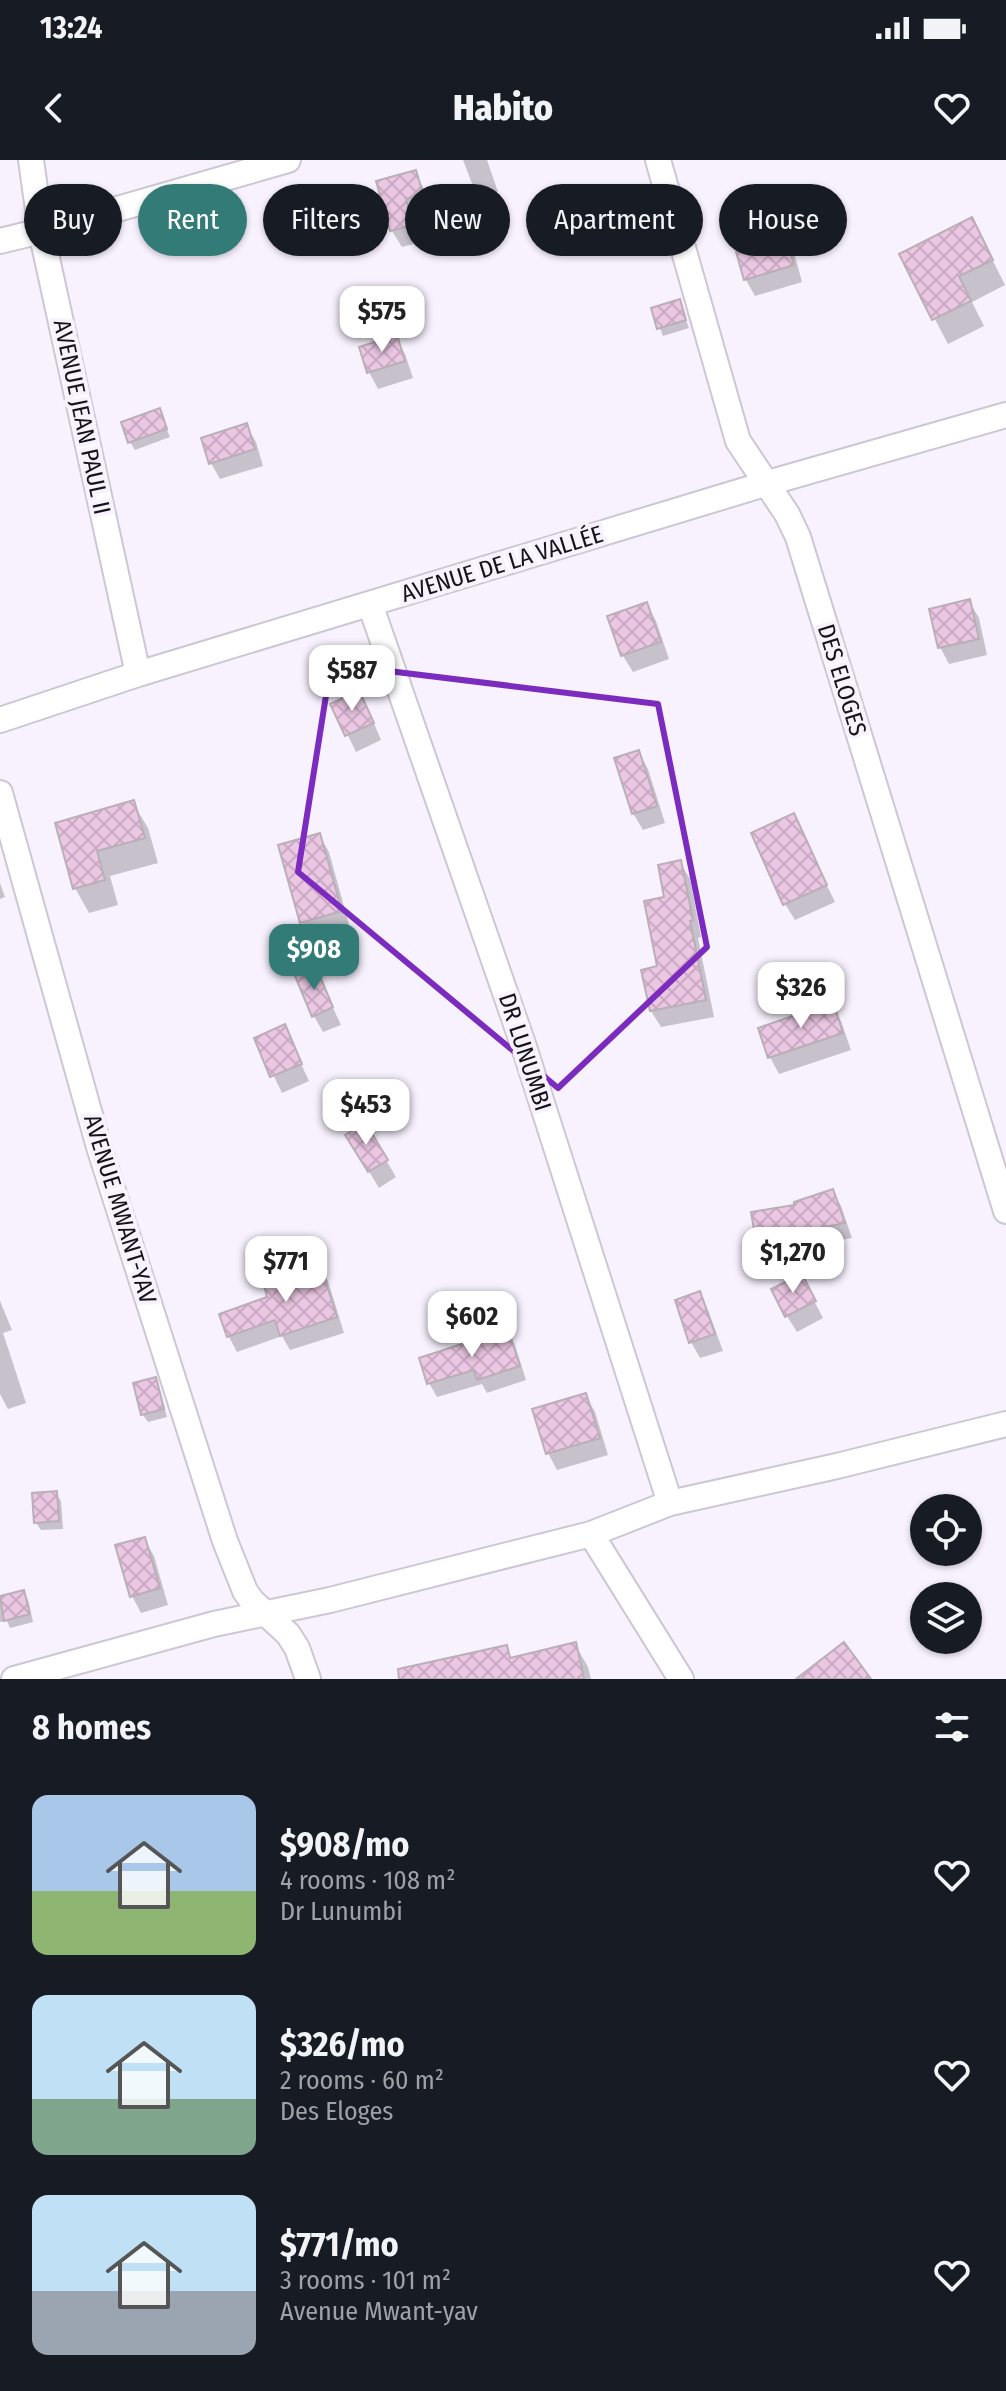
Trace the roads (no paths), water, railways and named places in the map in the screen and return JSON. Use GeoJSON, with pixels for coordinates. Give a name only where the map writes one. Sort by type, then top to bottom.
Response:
{"type":"FeatureCollection","features":[{"type":"Feature","properties":{"kind":"street","name":"AVENUE JEAN PAUL II"},"geometry":{"type":"LineString","coordinates":[[31,160],[34,184]]}},
{"type":"Feature","properties":{"kind":"street"},"geometry":{"type":"LineString","coordinates":[[122,208],[288,160]]}},
{"type":"Feature","properties":{"kind":"street","name":"DES ELOGES"},"geometry":{"type":"LineString","coordinates":[[658,160],[738,441],[768,483],[798,537],[1006,1211]]}},
{"type":"Feature","properties":{"kind":"street"},"geometry":{"type":"LineString","coordinates":[[0,241],[24,235]]}},
{"type":"Feature","properties":{"kind":"street","name":"AVENUE JEAN PAUL II"},"geometry":{"type":"LineString","coordinates":[[46,256],[138,674]]}},
{"type":"Feature","properties":{"kind":"street","name":"AVENUE DE LA VALLÉE"},"geometry":{"type":"LineString","coordinates":[[0,720],[138,674],[768,483],[1006,415]]}},
{"type":"Feature","properties":{"kind":"street","name":"DR LUNUMBI"},"geometry":{"type":"LineString","coordinates":[[370,604],[523,1044],[670,1503]]}},
{"type":"Feature","properties":{"kind":"street","name":"AVENUE MWANT-YAV"},"geometry":{"type":"LineString","coordinates":[[0,793],[99,1147],[225,1541],[245,1591],[288,1634],[297,1648],[308,1679]]}},
{"type":"Feature","properties":{"kind":"street"},"geometry":{"type":"LineString","coordinates":[[14,1679],[266,1612],[330,1600],[591,1534],[670,1503],[851,1463],[1006,1424]]}},
{"type":"Feature","properties":{"kind":"street"},"geometry":{"type":"LineString","coordinates":[[591,1534],[681,1679]]}}]}
